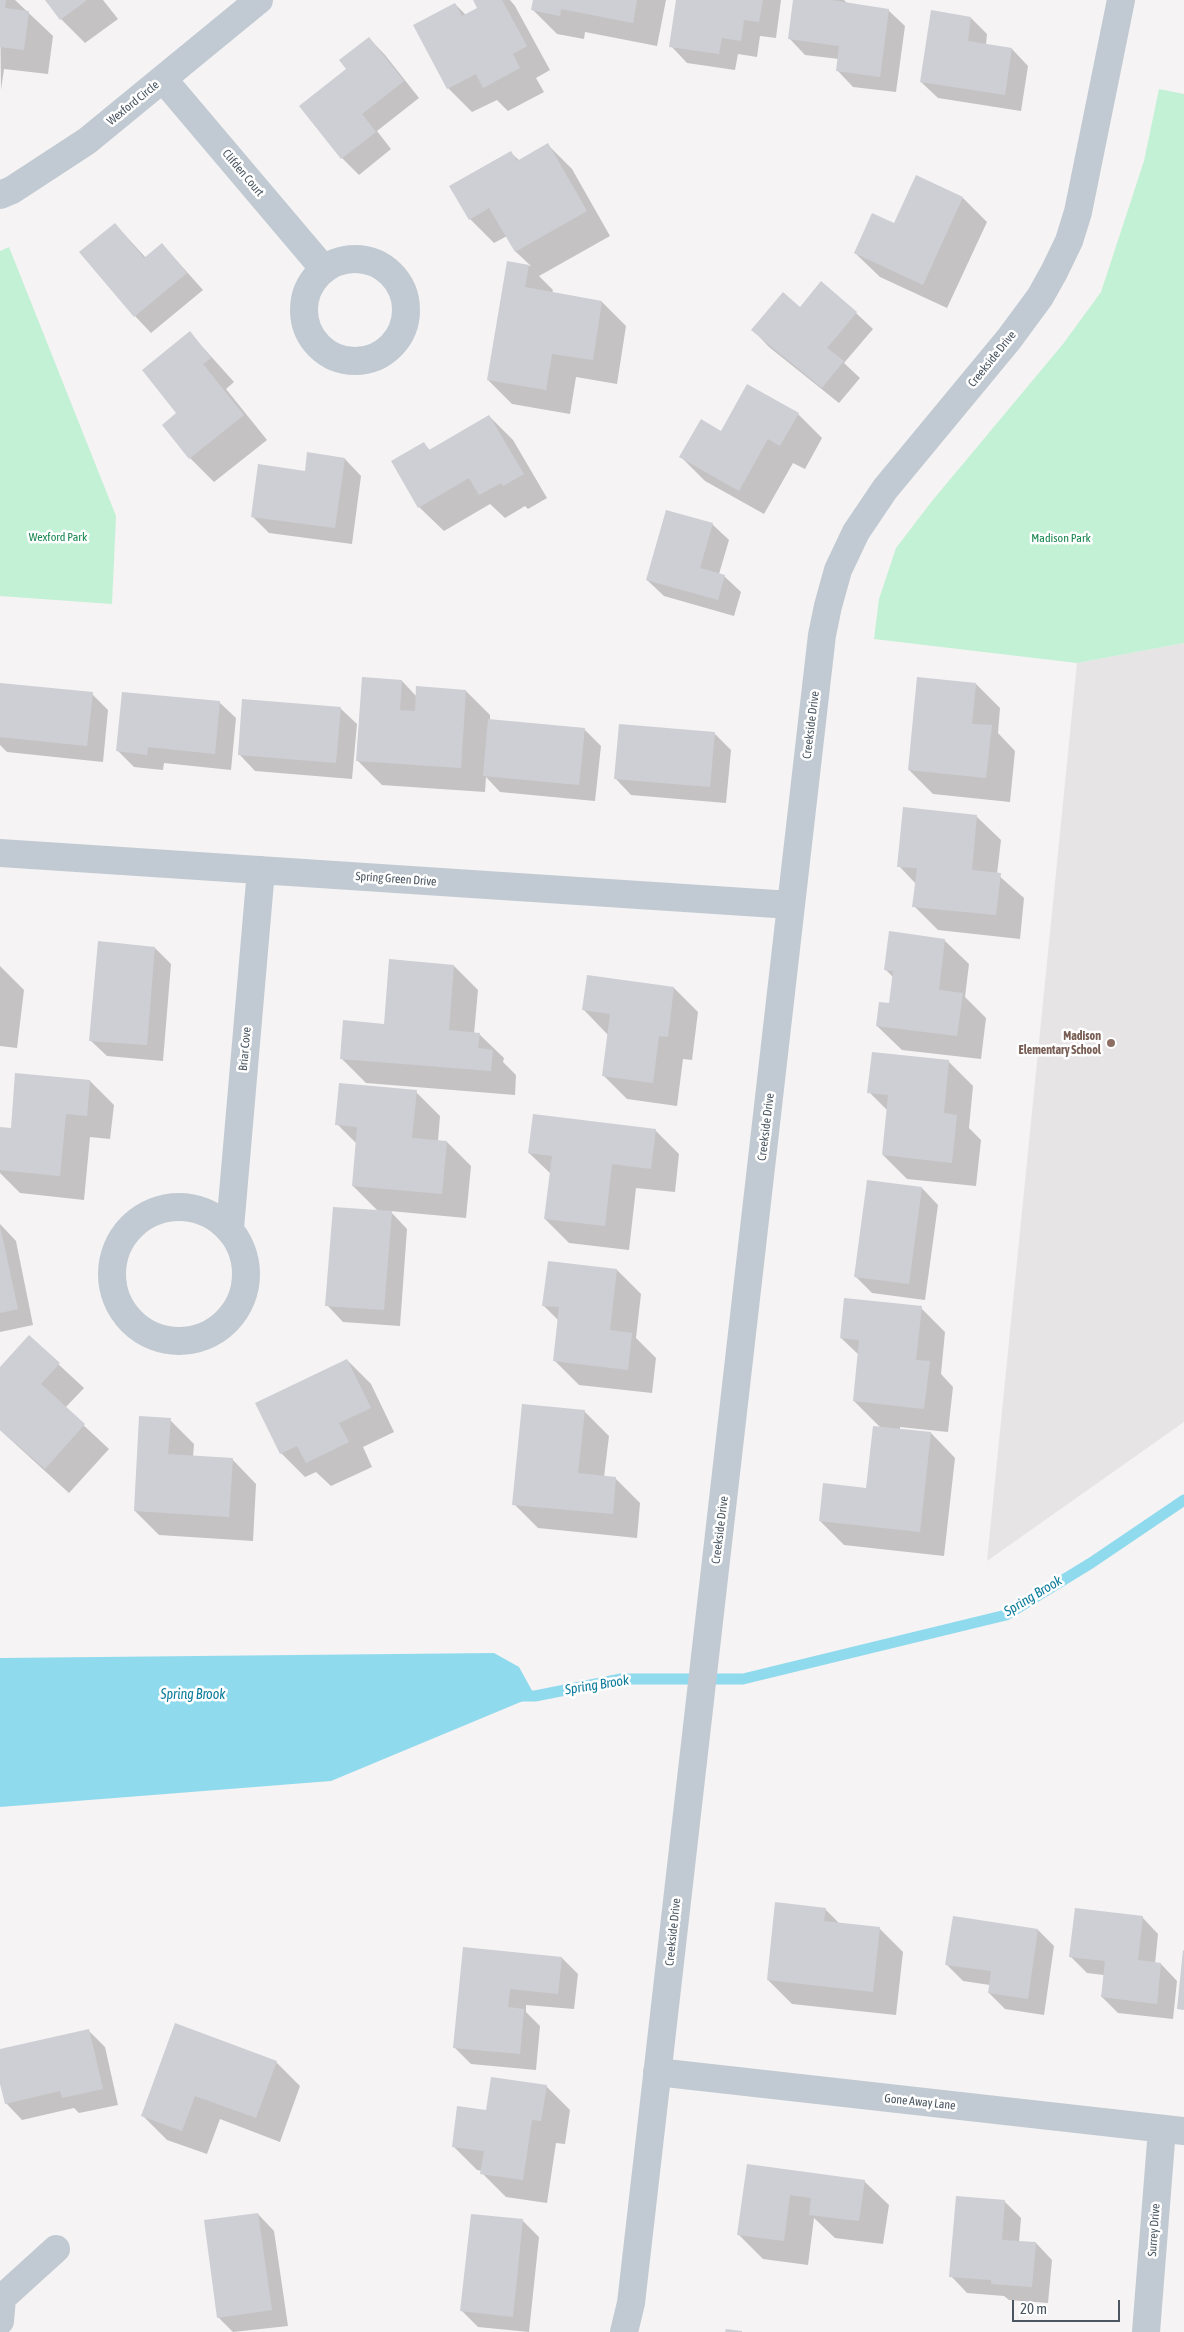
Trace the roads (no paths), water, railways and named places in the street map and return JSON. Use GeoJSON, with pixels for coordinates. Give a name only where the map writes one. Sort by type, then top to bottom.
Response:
{"type":"FeatureCollection","features":[{"type":"Feature","properties":{"kind":"street","name":"Wexford Circle"},"geometry":{"type":"LineString","coordinates":[[0,195],[12,190],[87,140],[259,0]]}},
{"type":"Feature","properties":{"kind":"street","name":"Creekside Drive"},"geometry":{"type":"LineString","coordinates":[[624,2332],[631,2303],[822,635],[838,570],[856,532],[885,489],[1009,339],[1040,297],[1069,241],[1078,212],[1121,0]]}},
{"type":"Feature","properties":{"kind":"street","name":"Clifden Court"},"geometry":{"type":"LineString","coordinates":[[163,79],[323,268]]}},
{"type":"Feature","properties":{"kind":"street","name":"Spring Green Drive"},"geometry":{"type":"LineString","coordinates":[[0,853],[791,905]]}},
{"type":"Feature","properties":{"kind":"street","name":"Briar Cove"},"geometry":{"type":"LineString","coordinates":[[230,1228],[261,870]]}},
{"type":"Feature","properties":{"kind":"street"},"geometry":{"type":"LineString","coordinates":[[183,1206],[208,1212],[230,1228],[244,1251],[247,1277],[241,1303],[224,1325],[202,1338],[175,1342],[149,1336],[128,1319],[114,1296],[111,1270],[117,1245],[133,1223],[156,1210],[183,1206]]}},
{"type":"Feature","properties":{"kind":"street","name":"Gone Away Lane"},"geometry":{"type":"LineString","coordinates":[[657,2072],[1173,2130]]}},
{"type":"Feature","properties":{"kind":"street","name":"Surrey Drive"},"geometry":{"type":"LineString","coordinates":[[1146,2332],[1173,2130]]}},
{"type":"Feature","properties":{"kind":"street"},"geometry":{"type":"LineString","coordinates":[[0,2321],[2,2298],[56,2248]]}},
{"type":"Feature","properties":{"kind":"water"},"geometry":{"type":"Polygon","coordinates":[[[494,1653],[519,1667],[535,1696],[331,1781],[0,1807],[0,1658],[494,1653]]]}},
{"type":"Feature","properties":{"kind":"waterway","name":"Spring Brook"},"geometry":{"type":"LineString","coordinates":[[520,1696],[535,1696],[621,1679],[743,1679],[1006,1615],[1091,1563],[1184,1500]]}},
{"type":"Feature","properties":{"kind":"place","name":"Madison Elementary School"},"geometry":{"type":"Point","coordinates":[1111,1043]}},
{"type":"Feature","properties":{"kind":"park label","name":"Wexford Park"},"geometry":{"type":"Point","coordinates":[58,537]}},
{"type":"Feature","properties":{"kind":"park label","name":"Madison Park"},"geometry":{"type":"Point","coordinates":[1061,538]}}]}
